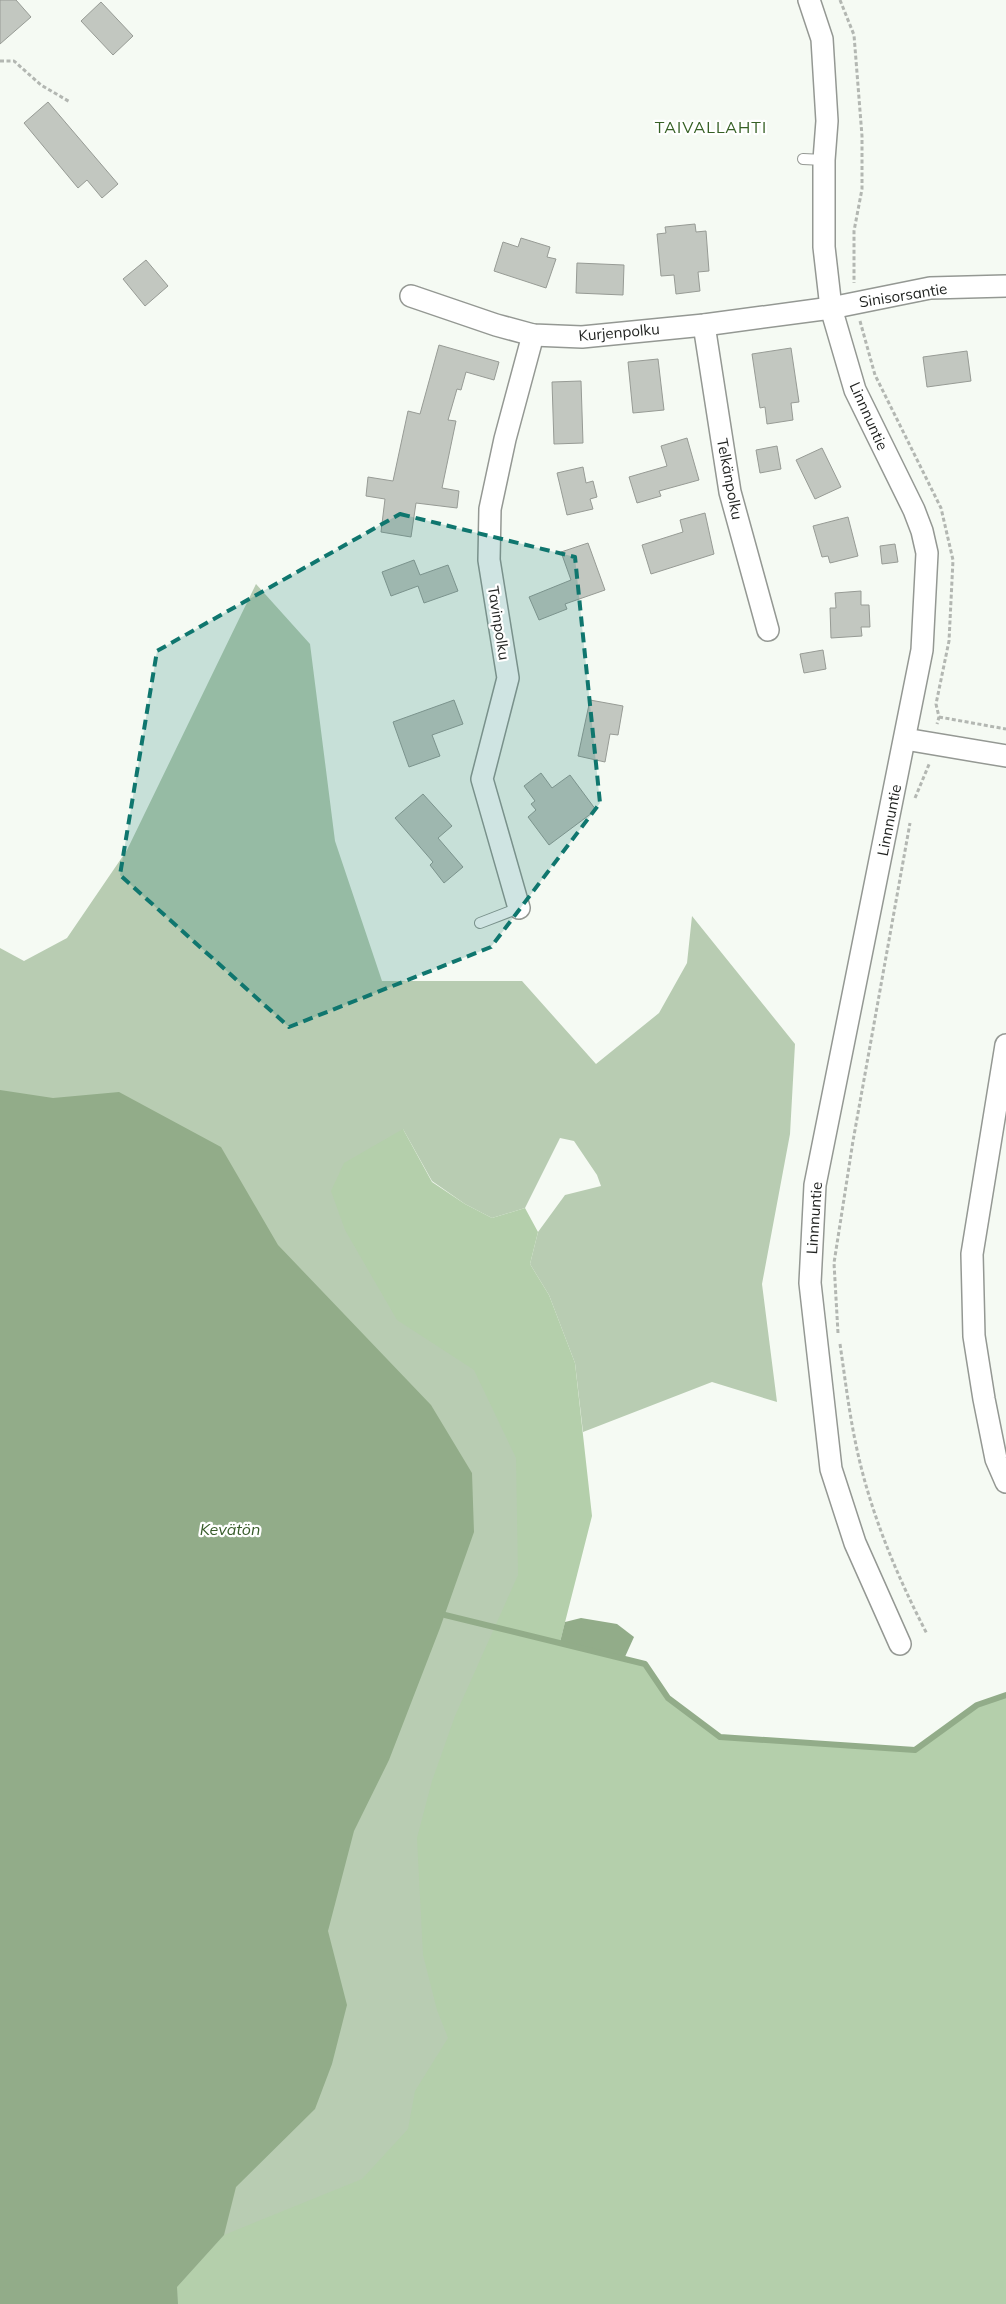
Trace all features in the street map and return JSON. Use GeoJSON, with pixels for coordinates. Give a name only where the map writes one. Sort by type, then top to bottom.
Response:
{"type":"FeatureCollection","features":[{"type":"Feature","properties":{"kind":"street","name":"Linnnuntie"},"geometry":{"type":"LineString","coordinates":[[810,0],[822,39],[828,121],[824,160],[824,247],[831,308],[855,390],[914,510],[928,553],[922,650],[906,739],[815,1185],[810,1283],[831,1469],[855,1543],[900,1644]]}},
{"type":"Feature","properties":{"kind":"street","name":"Sinisorsantie"},"geometry":{"type":"LineString","coordinates":[[831,308],[930,288],[1006,286]]}},
{"type":"Feature","properties":{"kind":"street","name":"Kurjenpolku"},"geometry":{"type":"LineString","coordinates":[[411,296],[496,325],[534,335],[582,337],[704,325],[831,308]]}},
{"type":"Feature","properties":{"kind":"street","name":"Telkänpolku"},"geometry":{"type":"LineString","coordinates":[[704,325],[730,492],[768,630]]}},
{"type":"Feature","properties":{"kind":"street","name":"Tavinpolku"},"geometry":{"type":"LineString","coordinates":[[519,908],[482,779],[508,678],[489,560],[490,509],[506,439],[534,335]]}},
{"type":"Feature","properties":{"kind":"street"},"geometry":{"type":"LineString","coordinates":[[906,739],[1006,756]]}},
{"type":"Feature","properties":{"kind":"street"},"geometry":{"type":"LineString","coordinates":[[1006,1045],[972,1254],[974,1336],[994,1451],[1006,1482]]}},
{"type":"Feature","properties":{"kind":"lane"},"geometry":{"type":"LineString","coordinates":[[803,160],[824,160]]}},
{"type":"Feature","properties":{"kind":"lane"},"geometry":{"type":"LineString","coordinates":[[480,923],[519,908]]}},
{"type":"Feature","properties":{"kind":"path"},"geometry":{"type":"LineString","coordinates":[[840,0],[854,35],[862,136],[862,189],[854,231],[853,276],[856,302],[875,375],[941,508],[953,560],[949,641],[936,704],[939,716],[931,761],[913,807]]}},
{"type":"Feature","properties":{"kind":"path"},"geometry":{"type":"LineString","coordinates":[[0,61],[14,62],[41,85],[70,102]]}},
{"type":"Feature","properties":{"kind":"path"},"geometry":{"type":"LineString","coordinates":[[939,716],[1006,729]]}},
{"type":"Feature","properties":{"kind":"path"},"geometry":{"type":"LineString","coordinates":[[912,816],[853,1141],[834,1264],[839,1338],[856,1446],[875,1516],[898,1578],[927,1634]]}},
{"type":"Feature","properties":{"kind":"highlighted area"},"geometry":{"type":"Polygon","coordinates":[[[400,514],[575,557],[600,803],[491,947],[289,1027],[120,875],[157,651],[400,514]]]}},
{"type":"Feature","properties":{"kind":"shaded area"},"geometry":{"type":"Polygon","coordinates":[[[256,584],[310,644],[335,841],[382,981],[522,981],[596,1064],[659,1013],[687,963],[692,916],[795,1044],[790,1134],[762,1284],[777,1402],[712,1382],[583,1432],[575,1363],[549,1295],[530,1264],[538,1232],[565,1195],[601,1186],[597,1175],[574,1141],[560,1138],[525,1208],[492,1218],[465,1204],[432,1181],[403,1129],[459,1348],[519,1418],[528,1567],[501,1649],[798,1895],[196,2304],[0,2304],[0,948],[24,961],[67,938],[127,850],[256,584]]]}},
{"type":"Feature","properties":{"kind":"shaded area"},"geometry":{"type":"Polygon","coordinates":[[[403,1129],[432,1182],[465,1204],[492,1218],[525,1208],[538,1232],[530,1264],[549,1295],[575,1363],[592,1516],[560,1642],[645,1664],[668,1698],[720,1737],[915,1750],[977,1705],[1006,1695],[1006,2304],[178,2304],[177,2287],[224,2235],[362,2179],[408,2129],[415,2091],[448,2038],[437,2010],[423,1955],[417,1838],[432,1781],[455,1716],[518,1575],[516,1458],[474,1370],[397,1320],[345,1230],[331,1191],[344,1163],[403,1129]]]}},
{"type":"Feature","properties":{"kind":"water","name":"Kevätön"},"geometry":{"type":"Polygon","coordinates":[[[0,1090],[53,1098],[119,1092],[221,1147],[278,1245],[431,1405],[472,1473],[474,1532],[440,1628],[389,1760],[354,1831],[328,1931],[347,2005],[332,2064],[315,2109],[236,2187],[224,2235],[177,2287],[178,2304],[0,2304],[0,1090]]]}},
{"type":"Feature","properties":{"kind":"water"},"geometry":{"type":"Polygon","coordinates":[[[581,1618],[617,1624],[634,1637],[624,1659],[560,1642],[565,1622],[581,1618]]]}},
{"type":"Feature","properties":{"kind":"building"},"geometry":{"type":"Polygon","coordinates":[[[0,0],[16,0],[31,17],[0,44],[0,0]]]}},
{"type":"Feature","properties":{"kind":"building"},"geometry":{"type":"Polygon","coordinates":[[[101,2],[133,36],[113,55],[81,21],[101,2]]]}},
{"type":"Feature","properties":{"kind":"building"},"geometry":{"type":"Polygon","coordinates":[[[48,102],[118,184],[102,198],[87,180],[78,188],[24,123],[48,102]]]}},
{"type":"Feature","properties":{"kind":"building"},"geometry":{"type":"Polygon","coordinates":[[[695,224],[696,232],[706,231],[709,271],[698,272],[700,291],[676,294],[674,275],[661,276],[657,234],[666,233],[665,227],[695,224]]]}},
{"type":"Feature","properties":{"kind":"building"},"geometry":{"type":"Polygon","coordinates":[[[521,238],[550,247],[547,257],[556,259],[546,288],[494,271],[503,242],[518,247],[521,238]]]}},
{"type":"Feature","properties":{"kind":"building"},"geometry":{"type":"Polygon","coordinates":[[[146,260],[168,286],[145,306],[123,279],[146,260]]]}},
{"type":"Feature","properties":{"kind":"building"},"geometry":{"type":"Polygon","coordinates":[[[577,263],[624,265],[623,295],[576,293],[577,263]]]}},
{"type":"Feature","properties":{"kind":"building"},"geometry":{"type":"Polygon","coordinates":[[[439,345],[499,362],[494,380],[466,372],[461,390],[457,389],[448,420],[456,421],[442,488],[459,491],[457,508],[416,503],[411,537],[381,532],[385,499],[366,496],[368,477],[393,481],[408,411],[420,414],[439,345]]]}},
{"type":"Feature","properties":{"kind":"building"},"geometry":{"type":"Polygon","coordinates":[[[791,348],[799,402],[791,403],[793,420],[767,424],[765,407],[760,408],[752,354],[791,348]]]}},
{"type":"Feature","properties":{"kind":"building"},"geometry":{"type":"Polygon","coordinates":[[[967,351],[971,381],[927,387],[923,357],[967,351]]]}},
{"type":"Feature","properties":{"kind":"building"},"geometry":{"type":"Polygon","coordinates":[[[658,359],[664,410],[633,413],[628,362],[658,359]]]}},
{"type":"Feature","properties":{"kind":"building"},"geometry":{"type":"Polygon","coordinates":[[[581,381],[583,443],[554,444],[552,382],[581,381]]]}},
{"type":"Feature","properties":{"kind":"building"},"geometry":{"type":"Polygon","coordinates":[[[687,438],[699,480],[659,491],[661,496],[637,503],[629,477],[667,466],[661,446],[687,438]]]}},
{"type":"Feature","properties":{"kind":"building"},"geometry":{"type":"Polygon","coordinates":[[[777,446],[781,469],[760,473],[756,450],[777,446]]]}},
{"type":"Feature","properties":{"kind":"building"},"geometry":{"type":"Polygon","coordinates":[[[822,448],[841,487],[815,499],[796,460],[822,448]]]}},
{"type":"Feature","properties":{"kind":"building"},"geometry":{"type":"Polygon","coordinates":[[[583,467],[586,483],[593,481],[597,497],[590,499],[593,509],[567,515],[557,473],[583,467]]]}},
{"type":"Feature","properties":{"kind":"building"},"geometry":{"type":"Polygon","coordinates":[[[705,513],[714,554],[651,574],[642,545],[683,532],[680,520],[705,513]]]}},
{"type":"Feature","properties":{"kind":"building"},"geometry":{"type":"Polygon","coordinates":[[[848,517],[858,556],[830,563],[828,556],[822,557],[813,526],[848,517]]]}},
{"type":"Feature","properties":{"kind":"building"},"geometry":{"type":"Polygon","coordinates":[[[588,543],[605,590],[565,604],[567,609],[539,620],[529,597],[571,580],[561,552],[588,543]]]}},
{"type":"Feature","properties":{"kind":"building"},"geometry":{"type":"Polygon","coordinates":[[[895,544],[898,562],[882,564],[880,546],[895,544]]]}},
{"type":"Feature","properties":{"kind":"building"},"geometry":{"type":"Polygon","coordinates":[[[414,560],[420,575],[448,565],[458,591],[424,603],[418,586],[391,596],[382,572],[414,560]]]}},
{"type":"Feature","properties":{"kind":"building"},"geometry":{"type":"Polygon","coordinates":[[[861,591],[861,605],[869,605],[870,627],[861,627],[862,636],[831,638],[830,608],[836,608],[835,593],[861,591]]]}},
{"type":"Feature","properties":{"kind":"building"},"geometry":{"type":"Polygon","coordinates":[[[823,650],[826,669],[804,673],[800,654],[823,650]]]}},
{"type":"Feature","properties":{"kind":"building"},"geometry":{"type":"Polygon","coordinates":[[[454,700],[463,724],[432,735],[440,756],[409,767],[393,722],[454,700]]]}},
{"type":"Feature","properties":{"kind":"building"},"geometry":{"type":"Polygon","coordinates":[[[590,700],[623,706],[618,735],[610,734],[605,762],[578,756],[590,700]]]}},
{"type":"Feature","properties":{"kind":"building"},"geometry":{"type":"Polygon","coordinates":[[[541,773],[552,788],[570,775],[596,810],[549,845],[528,817],[536,810],[531,804],[535,801],[524,786],[541,773]]]}},
{"type":"Feature","properties":{"kind":"building"},"geometry":{"type":"Polygon","coordinates":[[[423,794],[452,826],[438,838],[463,867],[444,883],[430,865],[433,862],[395,818],[423,794]]]}},
{"type":"Feature","properties":{"kind":"waterway"},"geometry":{"type":"LineString","coordinates":[[445,1615],[645,1664],[668,1698],[720,1737],[915,1750],[977,1705],[1006,1695]]}},
{"type":"Feature","properties":{"kind":"district","name":"TAIVALLAHTI"},"geometry":{"type":"Point","coordinates":[711,127]}}]}
